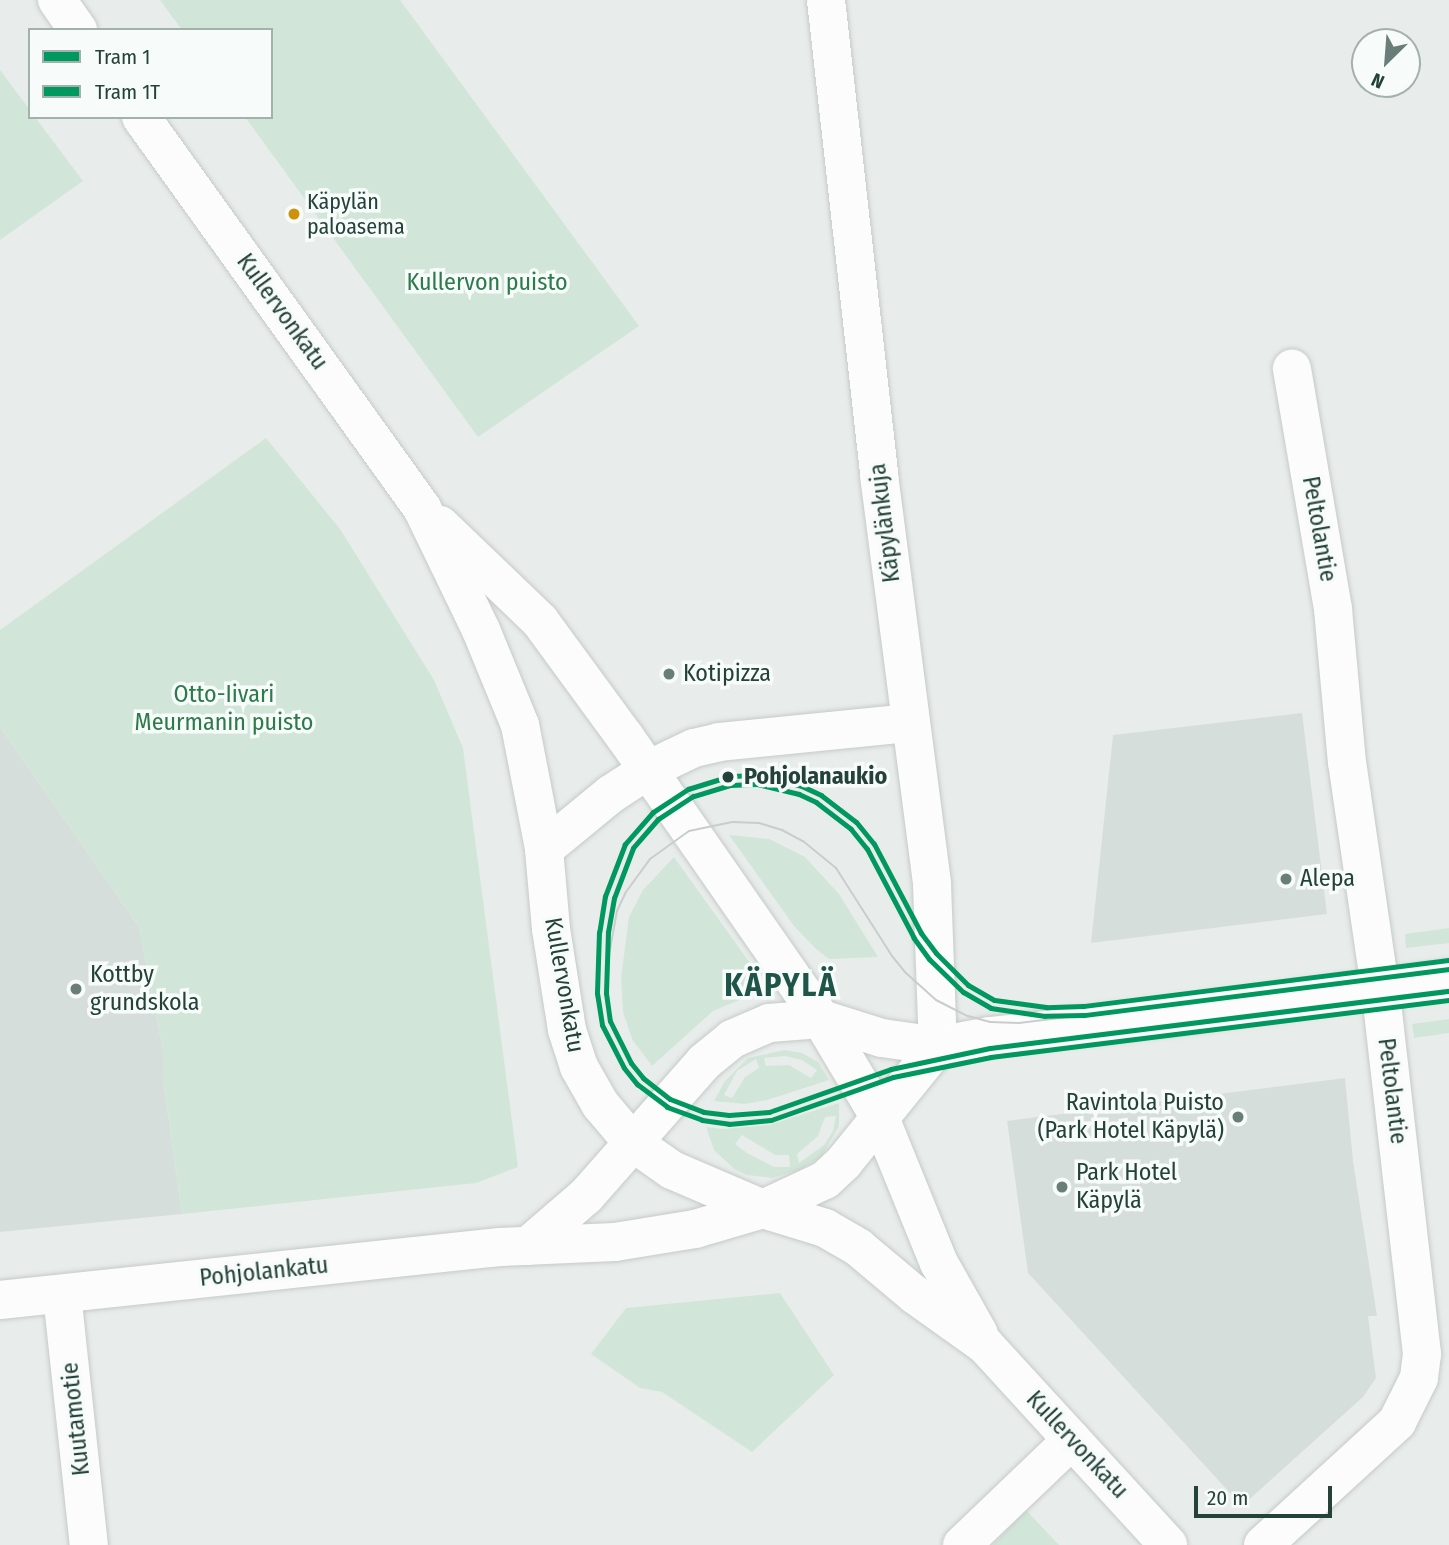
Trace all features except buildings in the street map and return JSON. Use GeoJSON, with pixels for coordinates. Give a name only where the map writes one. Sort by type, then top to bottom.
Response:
{"type":"FeatureCollection","features":[{"type":"Feature","properties":{"kind":"street"},"geometry":{"type":"LineString","coordinates":[[57,0],[77,28]]}},
{"type":"Feature","properties":{"kind":"street","name":"Käpylänkuja"},"geometry":{"type":"LineString","coordinates":[[826,0],[909,723],[932,885],[938,1046]]}},
{"type":"Feature","properties":{"kind":"street","name":"Kullervonkatu"},"geometry":{"type":"LineString","coordinates":[[142,119],[422,508],[481,630],[520,725],[544,849],[551,929],[567,1030],[579,1067],[600,1104],[632,1142],[672,1170],[763,1209],[825,1228],[859,1248],[915,1295],[985,1345],[1168,1545]]}},
{"type":"Feature","properties":{"kind":"street","name":"Peltolantie"},"geometry":{"type":"LineString","coordinates":[[1263,1545],[1397,1422],[1419,1378],[1421,1333],[1380,988],[1346,763],[1333,609],[1292,368]]}},
{"type":"Feature","properties":{"kind":"street","name":"Kullervonkatu"},"geometry":{"type":"LineString","coordinates":[[422,508],[540,621],[648,770],[821,1019],[880,1118],[939,1263],[985,1345]]}},
{"type":"Feature","properties":{"kind":"street"},"geometry":{"type":"LineString","coordinates":[[544,849],[611,794],[648,770],[694,748],[719,742],[909,723]]}},
{"type":"Feature","properties":{"kind":"street"},"geometry":{"type":"LineString","coordinates":[[528,1246],[586,1196],[689,1076],[732,1039],[769,1023],[821,1019],[882,1038],[938,1046],[990,1036],[1173,1016],[1449,979]]}},
{"type":"Feature","properties":{"kind":"street","name":"Pohjolankatu"},"geometry":{"type":"LineString","coordinates":[[0,1300],[528,1246],[615,1242],[695,1228],[763,1209],[825,1180],[938,1046]]}},
{"type":"Feature","properties":{"kind":"street","name":"Kuutamotie"},"geometry":{"type":"LineString","coordinates":[[62,1294],[89,1545]]}},
{"type":"Feature","properties":{"kind":"street"},"geometry":{"type":"LineString","coordinates":[[962,1545],[1072,1440]]}},
{"type":"Feature","properties":{"kind":"shaded area"},"geometry":{"type":"Polygon","coordinates":[[[1302,713],[1327,914],[1091,943],[1113,735],[1302,713]]]}},
{"type":"Feature","properties":{"kind":"shaded area","name":"Kottby grundskola"},"geometry":{"type":"Polygon","coordinates":[[[0,727],[139,927],[163,1051],[163,1079],[182,1214],[0,1232],[0,727]]]}},
{"type":"Feature","properties":{"kind":"shaded area"},"geometry":{"type":"Polygon","coordinates":[[[1345,1078],[1353,1161],[1377,1316],[1368,1316],[1376,1378],[1363,1397],[1242,1506],[1028,1273],[1007,1121],[1345,1078]]]}},
{"type":"Feature","properties":{"kind":"green space","name":"Kullervon puisto"},"geometry":{"type":"Polygon","coordinates":[[[160,0],[400,0],[639,326],[478,437],[246,119],[273,119],[273,28],[181,28],[160,0]]]}},
{"type":"Feature","properties":{"kind":"green space"},"geometry":{"type":"Polygon","coordinates":[[[0,70],[28,107],[28,119],[36,119],[83,181],[0,240],[0,70]]]}},
{"type":"Feature","properties":{"kind":"green space","name":"Otto-Iivari Meurmanin puisto"},"geometry":{"type":"Polygon","coordinates":[[[266,438],[340,529],[434,680],[463,748],[518,1167],[476,1183],[182,1214],[163,1078],[163,1051],[139,927],[0,727],[0,630],[266,438]]]}},
{"type":"Feature","properties":{"kind":"green space"},"geometry":{"type":"Polygon","coordinates":[[[729,835],[769,839],[805,857],[839,894],[878,957],[829,959],[814,947],[794,926],[729,835]]]}},
{"type":"Feature","properties":{"kind":"green space"},"geometry":{"type":"Polygon","coordinates":[[[674,857],[768,988],[713,1011],[652,1066],[632,1039],[623,1012],[621,978],[629,917],[643,890],[674,857]]]}},
{"type":"Feature","properties":{"kind":"green space"},"geometry":{"type":"Polygon","coordinates":[[[1449,928],[1449,943],[1406,948],[1405,934],[1449,928]]]}},
{"type":"Feature","properties":{"kind":"green space"},"geometry":{"type":"Polygon","coordinates":[[[1449,1019],[1449,1033],[1414,1038],[1412,1024],[1449,1019]]]}},
{"type":"Feature","properties":{"kind":"green space"},"geometry":{"type":"Polygon","coordinates":[[[785,1050],[802,1053],[818,1062],[829,1080],[767,1100],[745,1104],[714,1101],[725,1081],[748,1058],[785,1050]],[[785,1056],[764,1058],[766,1066],[789,1065],[811,1078],[817,1070],[802,1060],[785,1056]],[[756,1059],[737,1071],[724,1095],[732,1098],[745,1077],[759,1068],[756,1059]]]}},
{"type":"Feature","properties":{"kind":"green space"},"geometry":{"type":"Polygon","coordinates":[[[839,1103],[839,1126],[821,1157],[799,1170],[772,1178],[747,1175],[734,1169],[714,1150],[706,1127],[723,1129],[769,1125],[839,1103]],[[836,1116],[825,1117],[818,1136],[797,1154],[799,1163],[824,1145],[833,1131],[836,1116]],[[742,1135],[735,1144],[747,1153],[774,1167],[790,1167],[789,1155],[775,1155],[742,1135]]]}},
{"type":"Feature","properties":{"kind":"green space"},"geometry":{"type":"Polygon","coordinates":[[[780,1293],[834,1375],[752,1452],[662,1392],[640,1388],[591,1354],[626,1308],[780,1293]]]}},
{"type":"Feature","properties":{"kind":"green space"},"geometry":{"type":"Polygon","coordinates":[[[1026,1510],[1059,1545],[993,1545],[1026,1510]]]}},
{"type":"Feature","properties":{"kind":"tram line","name":"1T"},"geometry":{"type":"LineString","coordinates":[[1448,960],[1083,1006],[1046,1007],[994,1000],[968,985],[936,953],[921,933],[874,844],[856,822],[821,795],[802,786],[758,775],[730,776],[688,789],[653,812],[625,844],[605,896],[599,932],[597,993],[602,1025],[624,1068],[637,1084],[667,1107],[702,1120],[729,1124],[771,1120],[893,1077],[991,1057],[1449,1000]]}},
{"type":"Feature","properties":{"kind":"tram line","name":"1"},"geometry":{"type":"LineString","coordinates":[[1449,969],[1084,1015],[1045,1016],[991,1008],[963,992],[929,959],[914,938],[867,849],[851,829],[816,802],[799,794],[757,784],[730,785],[693,796],[658,819],[633,848],[614,898],[608,932],[606,993],[610,1021],[631,1063],[643,1078],[670,1099],[704,1112],[729,1115],[769,1112],[891,1069],[990,1048],[1449,991]]}},
{"type":"Feature","properties":{"kind":"tram line"},"geometry":{"type":"LineString","coordinates":[[607,966],[617,911],[626,892],[650,859],[689,831],[732,822],[759,823],[782,830],[803,841],[836,868],[892,956],[906,973],[936,1000],[968,1016],[990,1022],[1019,1023],[1084,1015]]}},
{"type":"Feature","properties":{"kind":"place","name":"Käpylän paloasema"},"geometry":{"type":"Point","coordinates":[294,214]}},
{"type":"Feature","properties":{"kind":"place","name":"Kotipizza"},"geometry":{"type":"Point","coordinates":[669,674]}},
{"type":"Feature","properties":{"kind":"place","name":"Pohjolanaukio"},"geometry":{"type":"Point","coordinates":[728,777]}},
{"type":"Feature","properties":{"kind":"place","name":"Alepa"},"geometry":{"type":"Point","coordinates":[1286,879]}},
{"type":"Feature","properties":{"kind":"place","name":"Kottby grundskola"},"geometry":{"type":"Point","coordinates":[76,989]}},
{"type":"Feature","properties":{"kind":"place","name":"Ravintola Puisto (Park Hotel Käpylä)"},"geometry":{"type":"Point","coordinates":[1238,1117]}},
{"type":"Feature","properties":{"kind":"place","name":"Park Hotel Käpylä"},"geometry":{"type":"Point","coordinates":[1062,1187]}},
{"type":"Feature","properties":{"kind":"district","name":"KÄPYLÄ"},"geometry":{"type":"Point","coordinates":[781,985]}}]}
